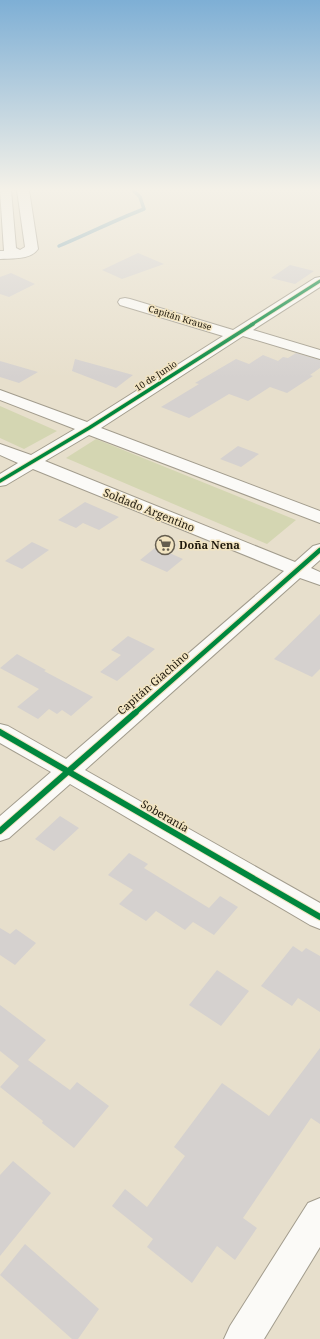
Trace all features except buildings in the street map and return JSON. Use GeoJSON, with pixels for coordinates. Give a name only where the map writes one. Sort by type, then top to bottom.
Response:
{"type":"FeatureCollection","features":[{"type":"Feature","properties":{"kind":"street"},"geometry":{"type":"LineString","coordinates":[[16,252],[20,254]]}},
{"type":"Feature","properties":{"kind":"street"},"geometry":{"type":"LineString","coordinates":[[0,255],[24,252]]}},
{"type":"Feature","properties":{"kind":"street","name":"10 de Junio"},"geometry":{"type":"LineString","coordinates":[[0,481],[89,428],[320,281]]}},
{"type":"Feature","properties":{"kind":"street","name":"Capitán Krause"},"geometry":{"type":"LineString","coordinates":[[125,302],[320,355]]}},
{"type":"Feature","properties":{"kind":"street"},"geometry":{"type":"LineString","coordinates":[[0,395],[320,517]]}},
{"type":"Feature","properties":{"kind":"street","name":"Soldado Argentino"},"geometry":{"type":"LineString","coordinates":[[0,450],[320,579]]}},
{"type":"Feature","properties":{"kind":"street","name":"Capitán Giachino"},"geometry":{"type":"LineString","coordinates":[[0,831],[320,550]]}},
{"type":"Feature","properties":{"kind":"street","name":"Soberanía"},"geometry":{"type":"LineString","coordinates":[[0,732],[320,917]]}},
{"type":"Feature","properties":{"kind":"street"},"geometry":{"type":"LineString","coordinates":[[243,1339],[320,1215]]}},
{"type":"Feature","properties":{"kind":"green space"},"geometry":{"type":"Polygon","coordinates":[[[0,406],[57,431],[24,449],[0,438],[0,406]]]}},
{"type":"Feature","properties":{"kind":"green space"},"geometry":{"type":"Polygon","coordinates":[[[96,439],[296,520],[267,544],[66,458],[96,439]]]}},
{"type":"Feature","properties":{"kind":"cycle path"},"geometry":{"type":"LineString","coordinates":[[0,481],[89,428],[320,281]]}},
{"type":"Feature","properties":{"kind":"cycle path"},"geometry":{"type":"LineString","coordinates":[[0,831],[320,550]]}},
{"type":"Feature","properties":{"kind":"cycle path"},"geometry":{"type":"LineString","coordinates":[[0,732],[320,917]]}},
{"type":"Feature","properties":{"kind":"place","name":"Doña Nena"},"geometry":{"type":"Point","coordinates":[165,545]}}]}
